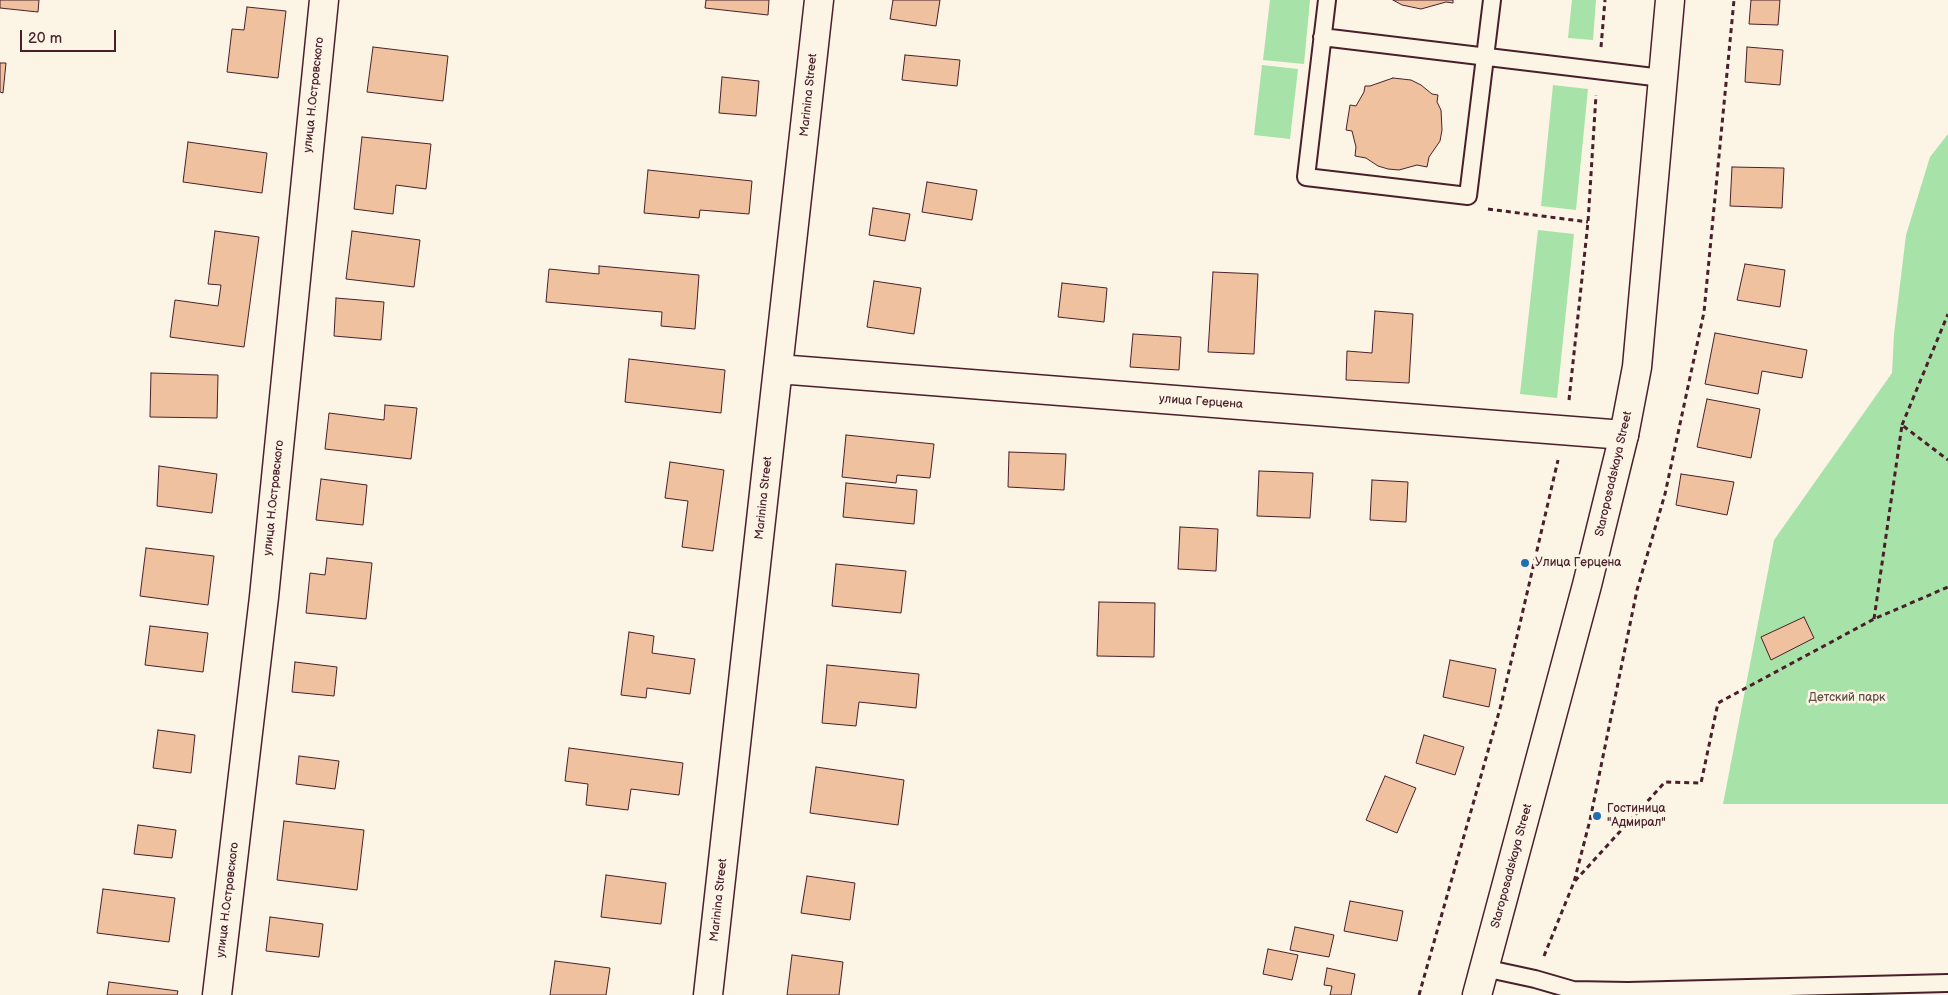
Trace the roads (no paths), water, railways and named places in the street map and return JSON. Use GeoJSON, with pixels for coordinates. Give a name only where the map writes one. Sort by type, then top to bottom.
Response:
{"type":"FeatureCollection","features":[{"type":"Feature","properties":{"kind":"street","name":"улица Н.Островского"},"geometry":{"type":"LineString","coordinates":[[218,995],[264,596],[324,0]]}},
{"type":"Feature","properties":{"kind":"street","name":"Marinina Street"},"geometry":{"type":"LineString","coordinates":[[708,995],[819,0]]}},
{"type":"Feature","properties":{"kind":"street","name":"Staroposadskaya Street"},"geometry":{"type":"LineString","coordinates":[[1477,995],[1587,585],[1624,435],[1636,367],[1670,0]]}},
{"type":"Feature","properties":{"kind":"street","name":"улица Герцена"},"geometry":{"type":"LineString","coordinates":[[778,369],[1624,435]]}},
{"type":"Feature","properties":{"kind":"lane"},"geometry":{"type":"LineString","coordinates":[[1327,0],[1306,177],[1468,196],[1492,0]]}},
{"type":"Feature","properties":{"kind":"lane"},"geometry":{"type":"LineString","coordinates":[[1322,37],[1662,78]]}},
{"type":"Feature","properties":{"kind":"lane"},"geometry":{"type":"LineString","coordinates":[[1484,968],[1535,979],[1573,990],[1628,993],[1948,983]]}},
{"type":"Feature","properties":{"kind":"place","name":"Улица Герцена"},"geometry":{"type":"Point","coordinates":[1525,563]}},
{"type":"Feature","properties":{"kind":"place","name":"Гостиница \"Адмирал\""},"geometry":{"type":"Point","coordinates":[1597,816]}},
{"type":"Feature","properties":{"kind":"park label","name":"Детский парк"},"geometry":{"type":"Point","coordinates":[1847,698]}}]}
